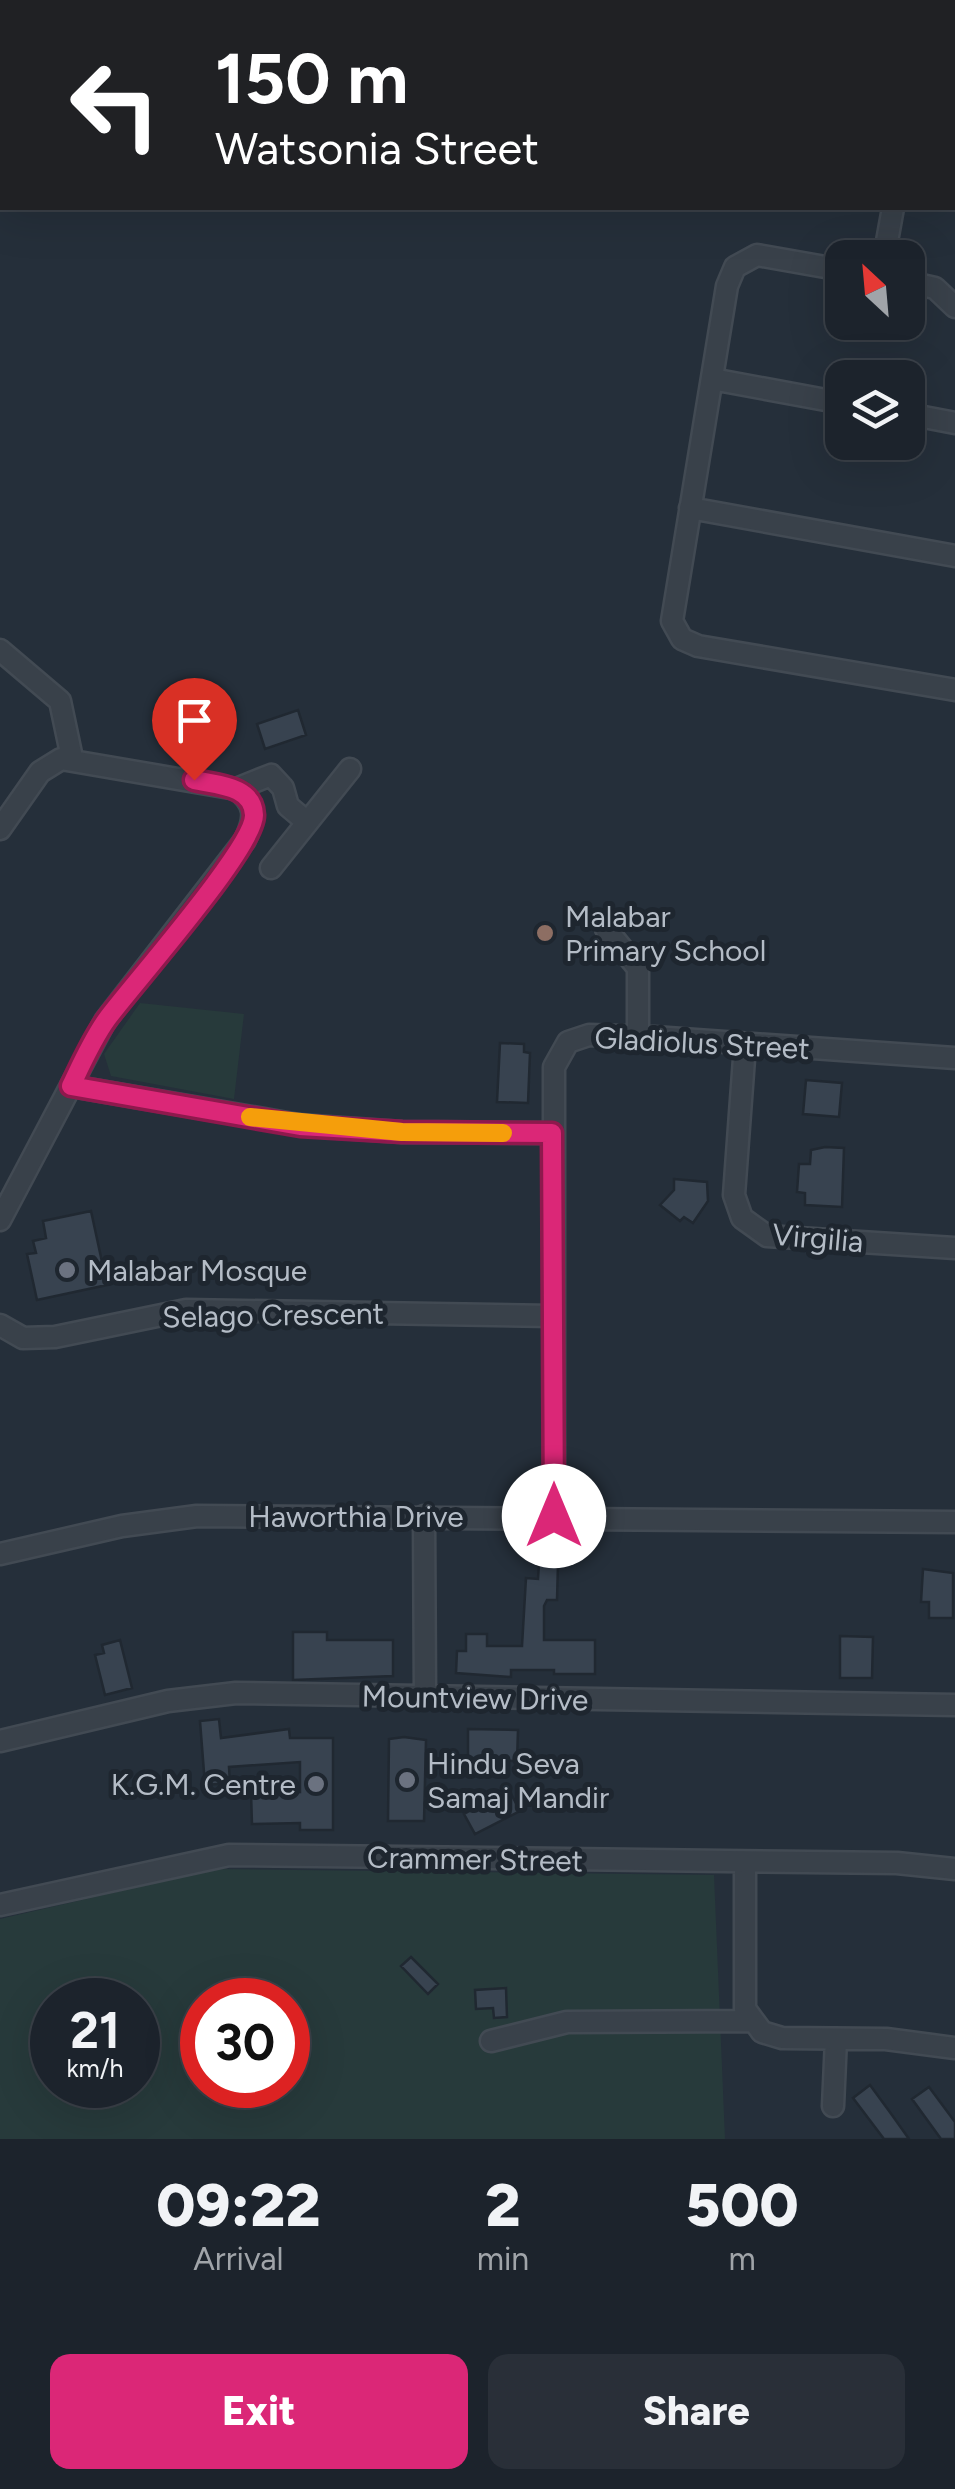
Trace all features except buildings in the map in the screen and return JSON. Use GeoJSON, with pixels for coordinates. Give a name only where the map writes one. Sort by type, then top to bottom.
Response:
{"type":"FeatureCollection","features":[{"type":"Feature","properties":{"kind":"street"},"geometry":{"type":"LineString","coordinates":[[887,240],[893,210]]}},
{"type":"Feature","properties":{"kind":"street"},"geometry":{"type":"LineString","coordinates":[[825,267],[757,255],[735,266],[727,286],[671,615],[682,638],[698,646],[955,690]]}},
{"type":"Feature","properties":{"kind":"street"},"geometry":{"type":"LineString","coordinates":[[925,286],[935,288],[955,306]]}},
{"type":"Feature","properties":{"kind":"street"},"geometry":{"type":"LineString","coordinates":[[712,380],[825,400]]}},
{"type":"Feature","properties":{"kind":"street"},"geometry":{"type":"LineString","coordinates":[[925,417],[955,423]]}},
{"type":"Feature","properties":{"kind":"street"},"geometry":{"type":"LineString","coordinates":[[690,508],[955,556]]}},
{"type":"Feature","properties":{"kind":"street"},"geometry":{"type":"LineString","coordinates":[[0,650],[60,702],[66,758]]}},
{"type":"Feature","properties":{"kind":"street"},"geometry":{"type":"LineString","coordinates":[[0,829],[40,772],[66,758],[236,789],[271,775],[283,788],[288,806],[308,822]]}},
{"type":"Feature","properties":{"kind":"street"},"geometry":{"type":"LineString","coordinates":[[272,868],[350,769]]}},
{"type":"Feature","properties":{"kind":"street"},"geometry":{"type":"LineString","coordinates":[[236,789],[253,812]]}},
{"type":"Feature","properties":{"kind":"street"},"geometry":{"type":"LineString","coordinates":[[253,812],[288,806]]}},
{"type":"Feature","properties":{"kind":"street"},"geometry":{"type":"LineString","coordinates":[[0,1220],[106,1021],[245,840],[253,812]]}},
{"type":"Feature","properties":{"kind":"street"},"geometry":{"type":"LineString","coordinates":[[606,928],[638,968],[638,1037]]}},
{"type":"Feature","properties":{"kind":"street","name":"Gladiolus Street"},"geometry":{"type":"LineString","coordinates":[[554,1516],[552,1133],[554,1067],[568,1042],[590,1035],[955,1058]]}},
{"type":"Feature","properties":{"kind":"street","name":"Virgilia"},"geometry":{"type":"LineString","coordinates":[[745,1045],[734,1195],[748,1226],[767,1236],[955,1248]]}},
{"type":"Feature","properties":{"kind":"street"},"geometry":{"type":"LineString","coordinates":[[71,1086],[300,1126],[402,1132],[552,1133]]}},
{"type":"Feature","properties":{"kind":"street","name":"Selago Crescent"},"geometry":{"type":"LineString","coordinates":[[0,1325],[23,1338],[55,1337],[186,1310],[552,1316]]}},
{"type":"Feature","properties":{"kind":"street","name":"Haworthia Drive"},"geometry":{"type":"LineString","coordinates":[[0,1554],[159,1519],[253,1514],[955,1522]]}},
{"type":"Feature","properties":{"kind":"street"},"geometry":{"type":"LineString","coordinates":[[424,1516],[425,1698]]}},
{"type":"Feature","properties":{"kind":"street","name":"Mountview Drive"},"geometry":{"type":"LineString","coordinates":[[0,1740],[168,1701],[236,1693],[955,1705]]}},
{"type":"Feature","properties":{"kind":"street","name":"Crammer Street"},"geometry":{"type":"LineString","coordinates":[[0,1905],[229,1855],[897,1863],[955,1869]]}},
{"type":"Feature","properties":{"kind":"street"},"geometry":{"type":"LineString","coordinates":[[745,1862],[744,1996],[751,2022],[762,2032],[782,2038],[886,2038],[955,2048]]}},
{"type":"Feature","properties":{"kind":"street"},"geometry":{"type":"LineString","coordinates":[[490,2041],[567,2022],[751,2022]]}},
{"type":"Feature","properties":{"kind":"street"},"geometry":{"type":"LineString","coordinates":[[833,2106],[836,2039]]}},
{"type":"Feature","properties":{"kind":"shaded area"},"geometry":{"type":"Polygon","coordinates":[[[140,1003],[244,1014],[234,1099],[111,1076],[104,1054],[140,1003]]]}},
{"type":"Feature","properties":{"kind":"shaded area"},"geometry":{"type":"Polygon","coordinates":[[[215,1869],[714,1875],[725,2139],[0,2139],[0,1919],[215,1869]]]}},
{"type":"Feature","properties":{"kind":"slow traffic"},"geometry":{"type":"LineString","coordinates":[[250,1117],[300,1126],[503,1133]]}},
{"type":"Feature","properties":{"kind":"place","name":"Malabar Primary School"},"geometry":{"type":"Point","coordinates":[545,933]}},
{"type":"Feature","properties":{"kind":"place","name":"Malabar Mosque"},"geometry":{"type":"Point","coordinates":[67,1270]}},
{"type":"Feature","properties":{"kind":"place","name":"Hindu Seva Samaj Mandir"},"geometry":{"type":"Point","coordinates":[407,1780]}},
{"type":"Feature","properties":{"kind":"place","name":"K.G.M. Centre"},"geometry":{"type":"Point","coordinates":[316,1784]}},
{"type":"Feature","properties":{"kind":"route"},"geometry":{"type":"LineString","coordinates":[[194,780],[236,789],[245,796],[252,805],[252,826],[106,1021],[71,1086],[300,1126],[402,1132],[552,1133],[554,1516]]}}]}
